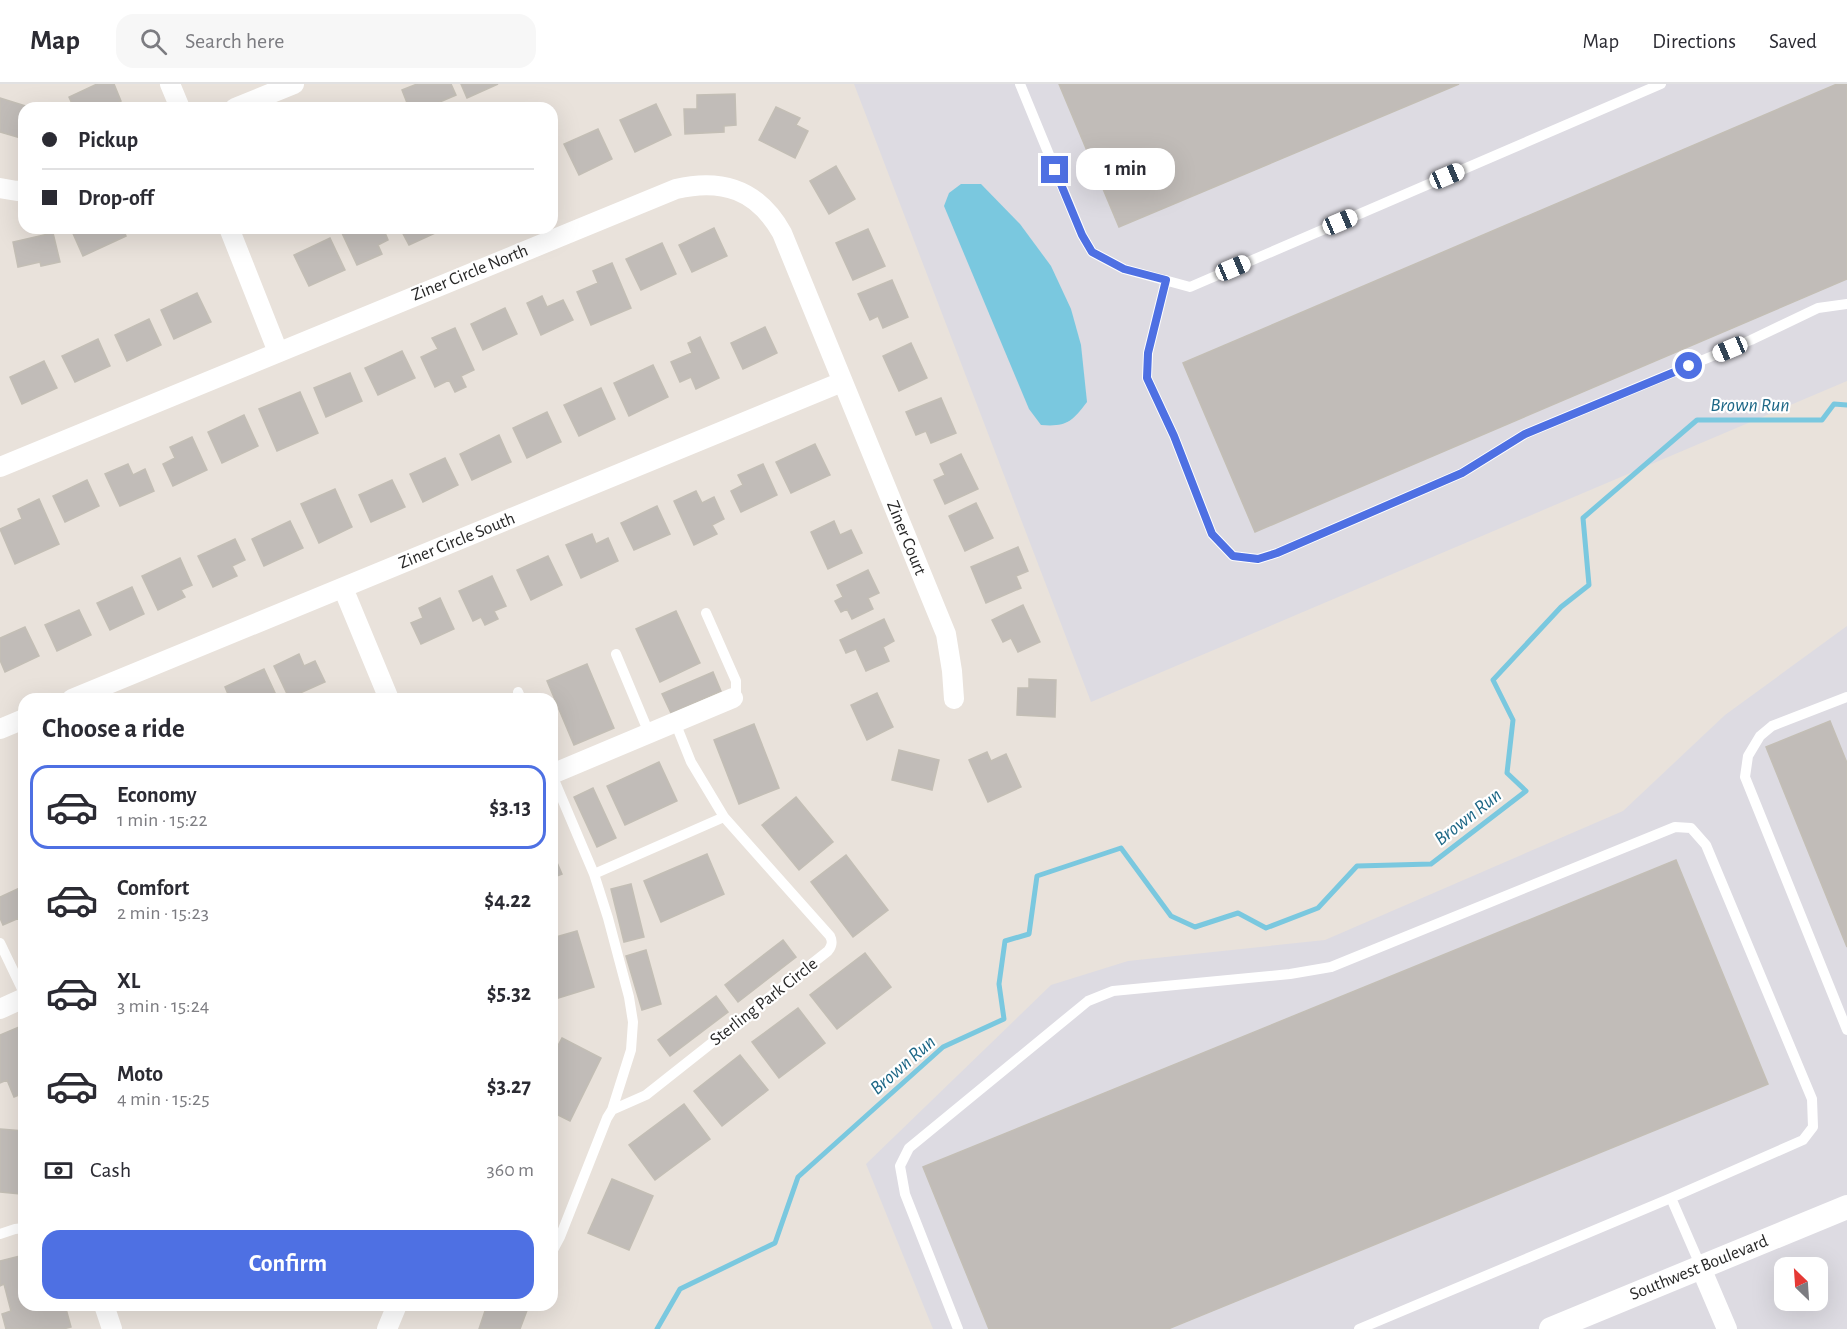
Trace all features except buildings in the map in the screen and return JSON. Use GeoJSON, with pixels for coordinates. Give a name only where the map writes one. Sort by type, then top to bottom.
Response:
{"type":"FeatureCollection","features":[{"type":"Feature","properties":{"kind":"street"},"geometry":{"type":"LineString","coordinates":[[170,84],[178,102]]}},
{"type":"Feature","properties":{"kind":"street"},"geometry":{"type":"LineString","coordinates":[[250,102],[294,84]]}},
{"type":"Feature","properties":{"kind":"street","name":"Ziner Circle North"},"geometry":{"type":"LineString","coordinates":[[0,466],[676,189],[697,184],[717,185],[737,190],[756,201],[775,220],[842,382]]}},
{"type":"Feature","properties":{"kind":"street"},"geometry":{"type":"LineString","coordinates":[[0,188],[18,191]]}},
{"type":"Feature","properties":{"kind":"street"},"geometry":{"type":"LineString","coordinates":[[230,234],[278,352]]}},
{"type":"Feature","properties":{"kind":"street","name":"Ziner Circle South"},"geometry":{"type":"LineString","coordinates":[[87,693],[842,382]]}},
{"type":"Feature","properties":{"kind":"street","name":"Ziner Court"},"geometry":{"type":"LineString","coordinates":[[842,382],[946,634],[954,699]]}},
{"type":"Feature","properties":{"kind":"street"},"geometry":{"type":"LineString","coordinates":[[344,588],[387,693]]}},
{"type":"Feature","properties":{"kind":"street"},"geometry":{"type":"LineString","coordinates":[[558,772],[733,698]]}},
{"type":"Feature","properties":{"kind":"street"},"geometry":{"type":"LineString","coordinates":[[0,729],[18,722]]}},
{"type":"Feature","properties":{"kind":"street"},"geometry":{"type":"LineString","coordinates":[[0,1009],[18,999]]}},
{"type":"Feature","properties":{"kind":"street","name":"Southwest Boulevard"},"geometry":{"type":"LineString","coordinates":[[1551,1329],[1847,1207]]}},
{"type":"Feature","properties":{"kind":"street"},"geometry":{"type":"LineString","coordinates":[[1701,1268],[1727,1329]]}},
{"type":"Feature","properties":{"kind":"street"},"geometry":{"type":"LineString","coordinates":[[106,1311],[112,1329]]}},
{"type":"Feature","properties":{"kind":"street"},"geometry":{"type":"LineString","coordinates":[[387,1329],[394,1311]]}},
{"type":"Feature","properties":{"kind":"lane"},"geometry":{"type":"LineString","coordinates":[[1020,84],[1082,235],[1092,252],[1124,269],[1190,287],[1661,84]]}},
{"type":"Feature","properties":{"kind":"lane"},"geometry":{"type":"LineString","coordinates":[[1166,280],[1148,353],[1147,378],[1174,436],[1212,534],[1233,556],[1258,559],[1277,553],[1462,473],[1525,434],[1751,340],[1818,308],[1847,304]]}},
{"type":"Feature","properties":{"kind":"lane"},"geometry":{"type":"LineString","coordinates":[[706,613],[736,681],[736,693],[733,698]]}},
{"type":"Feature","properties":{"kind":"lane"},"geometry":{"type":"LineString","coordinates":[[616,654],[649,733]]}},
{"type":"Feature","properties":{"kind":"lane"},"geometry":{"type":"LineString","coordinates":[[1847,697],[1772,726],[1760,736],[1748,756],[1745,777],[1847,1030]]}},
{"type":"Feature","properties":{"kind":"lane","name":"Sterling Park Circle"},"geometry":{"type":"LineString","coordinates":[[612,1110],[646,1095],[819,958],[831,947],[832,941],[723,817],[691,762],[675,722]]}},
{"type":"Feature","properties":{"kind":"lane"},"geometry":{"type":"LineString","coordinates":[[558,789],[594,874],[629,997],[633,1022],[631,1050],[612,1110],[558,1241]]}},
{"type":"Feature","properties":{"kind":"lane"},"geometry":{"type":"LineString","coordinates":[[594,874],[723,817]]}},
{"type":"Feature","properties":{"kind":"lane"},"geometry":{"type":"LineString","coordinates":[[958,1329],[905,1194],[900,1166],[909,1148],[1088,1001],[1113,991],[1290,975],[1330,967],[1675,827],[1691,828],[1706,845],[1812,1099],[1812,1127],[1803,1140],[1359,1329]]}},
{"type":"Feature","properties":{"kind":"lane"},"geometry":{"type":"LineString","coordinates":[[0,943],[18,983]]}},
{"type":"Feature","properties":{"kind":"lane"},"geometry":{"type":"LineString","coordinates":[[1671,1198],[1701,1268]]}},
{"type":"Feature","properties":{"kind":"lane"},"geometry":{"type":"LineString","coordinates":[[0,1234],[18,1229]]}},
{"type":"Feature","properties":{"kind":"shaded area"},"geometry":{"type":"Polygon","coordinates":[[[854,84],[1847,84],[1847,381],[1091,702],[854,84]]]}},
{"type":"Feature","properties":{"kind":"shaded area"},"geometry":{"type":"Polygon","coordinates":[[[1847,626],[1847,1329],[933,1329],[866,1164],[1051,985],[1128,961],[1325,940],[1623,811],[1725,715],[1847,626]]]}},
{"type":"Feature","properties":{"kind":"water"},"geometry":{"type":"Polygon","coordinates":[[[961,184],[981,184],[1020,224],[1051,266],[1071,309],[1081,345],[1087,402],[1068,422],[1041,425],[1029,409],[944,206],[949,193],[961,184]]]}},
{"type":"Feature","properties":{"kind":"waterway","name":"Brown Run"},"geometry":{"type":"LineString","coordinates":[[657,1329],[680,1289],[775,1243],[798,1177],[943,1047],[1004,1019],[999,984],[1005,941],[1029,934],[1037,876],[1121,848],[1171,916],[1195,927],[1238,913],[1266,928],[1318,908],[1357,866],[1431,864],[1526,791],[1507,773],[1513,720],[1493,680],[1561,607],[1589,585],[1583,518],[1697,420],[1822,420],[1834,404],[1847,405]]}},
{"type":"Feature","properties":{"kind":"route"},"geometry":{"type":"LineString","coordinates":[[1055,170],[1082,235],[1092,252],[1124,269],[1166,280],[1148,353],[1147,378],[1174,436],[1212,534],[1233,556],[1258,559],[1277,553],[1462,473],[1525,434],[1689,366]]}}]}
